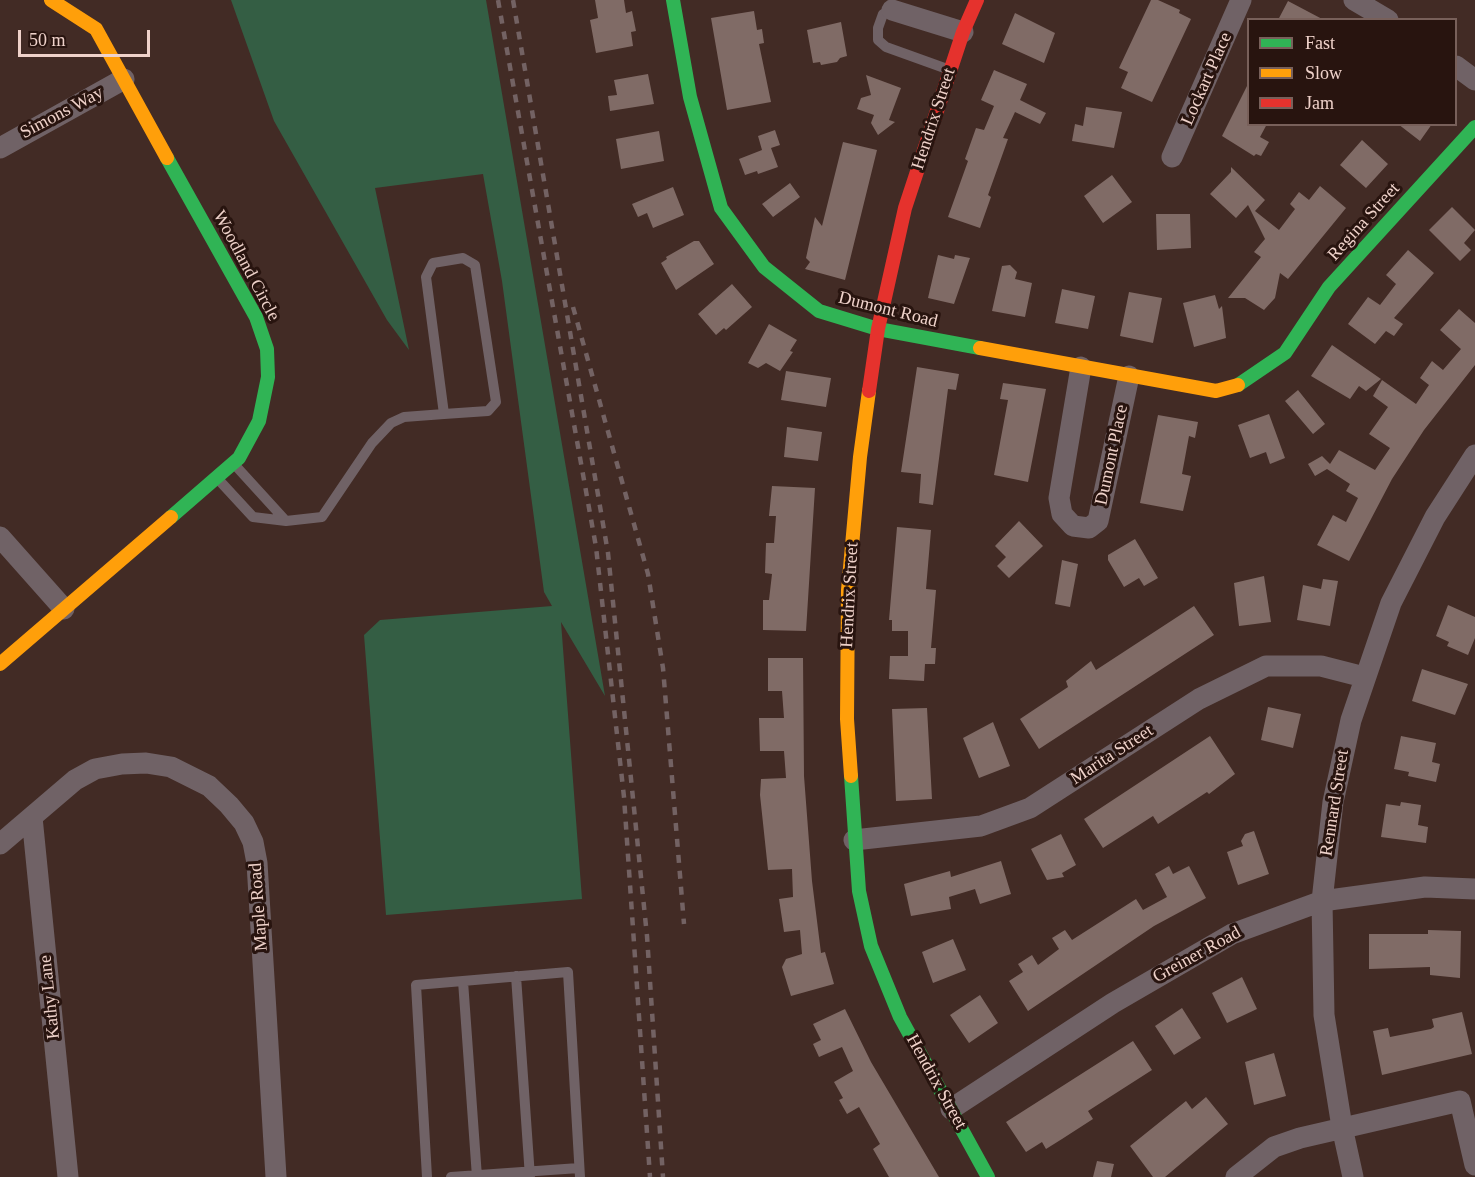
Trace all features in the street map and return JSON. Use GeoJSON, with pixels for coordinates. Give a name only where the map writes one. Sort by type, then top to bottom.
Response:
{"type":"FeatureCollection","features":[{"type":"Feature","properties":{"kind":"street","name":"Woodland Circle"},"geometry":{"type":"LineString","coordinates":[[0,664],[234,463],[250,440],[259,421],[268,377],[267,349],[256,317],[96,29],[51,0]]}},
{"type":"Feature","properties":{"kind":"street","name":"Dumont Road"},"geometry":{"type":"LineString","coordinates":[[673,0],[690,97],[721,208],[764,267],[819,311],[878,329],[1216,391],[1244,383],[1288,348]]}},
{"type":"Feature","properties":{"kind":"street","name":"Hendrix Street"},"geometry":{"type":"LineString","coordinates":[[977,0],[963,32],[905,208],[878,329],[860,457],[848,590],[847,719],[859,891],[871,946],[900,1017],[988,1177]]}},
{"type":"Feature","properties":{"kind":"street","name":"Lockart Place"},"geometry":{"type":"LineString","coordinates":[[1172,157],[1241,0]]}},
{"type":"Feature","properties":{"kind":"street"},"geometry":{"type":"LineString","coordinates":[[1354,0],[1385,18]]}},
{"type":"Feature","properties":{"kind":"street"},"geometry":{"type":"LineString","coordinates":[[892,9],[963,32]]}},
{"type":"Feature","properties":{"kind":"street"},"geometry":{"type":"LineString","coordinates":[[1457,67],[1475,80]]}},
{"type":"Feature","properties":{"kind":"street","name":"Simons Way"},"geometry":{"type":"LineString","coordinates":[[0,148],[124,79]]}},
{"type":"Feature","properties":{"kind":"street","name":"Regina Street"},"geometry":{"type":"LineString","coordinates":[[1288,348],[1329,287],[1475,127]]}},
{"type":"Feature","properties":{"kind":"street","name":"Dumont Place"},"geometry":{"type":"LineString","coordinates":[[1081,367],[1059,498],[1062,514],[1073,526],[1089,528],[1098,521],[1128,376]]}},
{"type":"Feature","properties":{"kind":"street","name":"Rennard Street"},"geometry":{"type":"LineString","coordinates":[[1353,1177],[1342,1127],[1324,1015],[1322,901],[1327,845],[1341,758],[1364,677],[1391,603],[1414,555],[1456,481],[1475,455]]}},
{"type":"Feature","properties":{"kind":"street"},"geometry":{"type":"LineString","coordinates":[[0,537],[64,609]]}},
{"type":"Feature","properties":{"kind":"street","name":"Marita Street"},"geometry":{"type":"LineString","coordinates":[[854,840],[981,826],[1030,808],[1199,699],[1266,666],[1321,666],[1364,677]]}},
{"type":"Feature","properties":{"kind":"street","name":"Maple Road"},"geometry":{"type":"LineString","coordinates":[[0,844],[75,780],[95,769],[146,763],[171,767],[200,780],[228,804],[244,823],[253,842],[257,863],[276,1177]]}},
{"type":"Feature","properties":{"kind":"street","name":"Kathy Lane"},"geometry":{"type":"LineString","coordinates":[[32,817],[68,1177]]}},
{"type":"Feature","properties":{"kind":"street","name":"Greiner Road"},"geometry":{"type":"LineString","coordinates":[[951,1109],[1113,1003],[1194,953],[1232,934],[1322,901],[1425,887],[1475,889]]}},
{"type":"Feature","properties":{"kind":"street"},"geometry":{"type":"LineString","coordinates":[[1236,1177],[1274,1147],[1342,1127],[1460,1101],[1475,1165]]}},
{"type":"Feature","properties":{"kind":"street"},"geometry":{"type":"LineString","coordinates":[[1466,1177],[1475,1175]]}},
{"type":"Feature","properties":{"kind":"lane"},"geometry":{"type":"LineString","coordinates":[[892,9],[883,14],[878,28],[878,40],[886,47],[950,70]]}},
{"type":"Feature","properties":{"kind":"lane"},"geometry":{"type":"LineString","coordinates":[[217,478],[253,517],[286,521],[322,517],[372,443],[391,423],[404,417],[488,411],[496,402],[475,265],[463,258],[434,263],[426,277],[444,414]]}},
{"type":"Feature","properties":{"kind":"lane"},"geometry":{"type":"LineString","coordinates":[[234,463],[286,521]]}},
{"type":"Feature","properties":{"kind":"lane"},"geometry":{"type":"LineString","coordinates":[[427,1177],[416,985],[568,972],[579,1172],[451,1177]]}},
{"type":"Feature","properties":{"kind":"lane"},"geometry":{"type":"LineString","coordinates":[[516,976],[530,1174]]}},
{"type":"Feature","properties":{"kind":"lane"},"geometry":{"type":"LineString","coordinates":[[463,981],[477,1176]]}},
{"type":"Feature","properties":{"kind":"green space"},"geometry":{"type":"Polygon","coordinates":[[[231,0],[486,0],[605,696],[561,622],[582,899],[386,915],[364,635],[380,620],[552,606],[544,592],[502,281],[483,174],[375,188],[409,350],[387,320],[274,121],[231,0]]]}},
{"type":"Feature","properties":{"kind":"building"},"geometry":{"type":"Polygon","coordinates":[[[595,0],[624,0],[626,13],[632,11],[636,31],[631,32],[633,46],[596,53],[590,20],[598,18],[595,0]]]}},
{"type":"Feature","properties":{"kind":"building"},"geometry":{"type":"Polygon","coordinates":[[[1151,0],[1158,0],[1180,10],[1179,13],[1191,19],[1152,102],[1121,88],[1128,72],[1119,68],[1151,0]]]}},
{"type":"Feature","properties":{"kind":"building"},"geometry":{"type":"Polygon","coordinates":[[[1288,1],[1320,18],[1279,18],[1288,1]]]}},
{"type":"Feature","properties":{"kind":"building"},"geometry":{"type":"Polygon","coordinates":[[[754,11],[757,30],[762,29],[764,43],[759,44],[771,102],[727,110],[711,18],[754,11]]]}},
{"type":"Feature","properties":{"kind":"building"},"geometry":{"type":"Polygon","coordinates":[[[1015,13],[1055,33],[1044,63],[1002,44],[1015,13]]]}},
{"type":"Feature","properties":{"kind":"building"},"geometry":{"type":"Polygon","coordinates":[[[841,22],[847,56],[840,58],[837,62],[821,65],[820,62],[813,63],[807,30],[841,22]]]}},
{"type":"Feature","properties":{"kind":"building"},"geometry":{"type":"Polygon","coordinates":[[[994,70],[1027,84],[1020,100],[1046,113],[1040,124],[1015,112],[1003,138],[1008,139],[988,195],[991,197],[980,228],[948,217],[968,161],[965,159],[976,128],[984,130],[994,106],[981,100],[994,70]]]}},
{"type":"Feature","properties":{"kind":"building"},"geometry":{"type":"Polygon","coordinates":[[[648,74],[654,104],[610,111],[608,96],[617,95],[614,80],[648,74]]]}},
{"type":"Feature","properties":{"kind":"building"},"geometry":{"type":"Polygon","coordinates":[[[866,75],[901,88],[889,120],[895,122],[878,135],[871,123],[874,115],[857,109],[861,98],[871,95],[866,75]]]}},
{"type":"Feature","properties":{"kind":"building"},"geometry":{"type":"Polygon","coordinates":[[[1247,86],[1247,126],[1266,126],[1260,137],[1269,142],[1261,156],[1256,154],[1254,156],[1222,136],[1247,86]]]}},
{"type":"Feature","properties":{"kind":"building"},"geometry":{"type":"Polygon","coordinates":[[[1086,107],[1122,112],[1114,148],[1072,141],[1075,124],[1083,126],[1086,107]]]}},
{"type":"Feature","properties":{"kind":"building"},"geometry":{"type":"Polygon","coordinates":[[[1401,126],[1431,126],[1420,141],[1401,126]]]}},
{"type":"Feature","properties":{"kind":"building"},"geometry":{"type":"Polygon","coordinates":[[[775,130],[780,145],[771,148],[778,167],[758,174],[757,171],[745,175],[739,159],[762,150],[758,136],[775,130]]]}},
{"type":"Feature","properties":{"kind":"building"},"geometry":{"type":"Polygon","coordinates":[[[659,131],[664,161],[621,169],[616,139],[659,131]]]}},
{"type":"Feature","properties":{"kind":"building"},"geometry":{"type":"Polygon","coordinates":[[[1362,140],[1388,164],[1366,188],[1340,165],[1362,140]]]}},
{"type":"Feature","properties":{"kind":"building"},"geometry":{"type":"Polygon","coordinates":[[[843,142],[877,150],[845,280],[805,269],[810,262],[806,258],[815,217],[822,226],[843,142]]]}},
{"type":"Feature","properties":{"kind":"building"},"geometry":{"type":"Polygon","coordinates":[[[1231,167],[1265,200],[1255,211],[1279,230],[1295,209],[1290,204],[1299,192],[1309,200],[1320,186],[1346,208],[1288,279],[1280,273],[1275,298],[1264,310],[1245,298],[1228,298],[1261,257],[1254,252],[1265,239],[1248,205],[1236,218],[1210,194],[1231,172],[1231,167]]]}},
{"type":"Feature","properties":{"kind":"building"},"geometry":{"type":"Polygon","coordinates":[[[1112,175],[1132,202],[1103,223],[1084,196],[1112,175]]]}},
{"type":"Feature","properties":{"kind":"building"},"geometry":{"type":"Polygon","coordinates":[[[790,183],[800,197],[773,217],[762,204],[790,183]]]}},
{"type":"Feature","properties":{"kind":"building"},"geometry":{"type":"Polygon","coordinates":[[[673,187],[684,215],[653,228],[647,213],[638,217],[632,204],[673,187]]]}},
{"type":"Feature","properties":{"kind":"building"},"geometry":{"type":"Polygon","coordinates":[[[1452,207],[1475,230],[1464,243],[1471,250],[1460,261],[1429,230],[1452,207]]]}},
{"type":"Feature","properties":{"kind":"building"},"geometry":{"type":"Polygon","coordinates":[[[1156,214],[1190,214],[1191,248],[1157,250],[1156,214]]]}},
{"type":"Feature","properties":{"kind":"building"},"geometry":{"type":"Polygon","coordinates":[[[694,241],[699,241],[714,264],[676,290],[661,263],[667,259],[666,257],[694,241]]]}},
{"type":"Feature","properties":{"kind":"building"},"geometry":{"type":"Polygon","coordinates":[[[1408,250],[1434,273],[1394,318],[1403,324],[1394,336],[1386,331],[1375,344],[1348,324],[1368,297],[1380,305],[1396,284],[1386,275],[1408,250]]]}},
{"type":"Feature","properties":{"kind":"building"},"geometry":{"type":"Polygon","coordinates":[[[938,255],[954,259],[955,255],[970,258],[954,304],[928,298],[938,255]]]}},
{"type":"Feature","properties":{"kind":"building"},"geometry":{"type":"Polygon","coordinates":[[[1010,265],[1017,272],[1015,279],[1032,283],[1025,317],[992,311],[1002,266],[1010,265]]]}},
{"type":"Feature","properties":{"kind":"building"},"geometry":{"type":"Polygon","coordinates":[[[732,284],[752,307],[726,330],[724,328],[716,335],[698,314],[732,284]]]}},
{"type":"Feature","properties":{"kind":"building"},"geometry":{"type":"Polygon","coordinates":[[[1062,289],[1095,296],[1088,329],[1055,323],[1062,289]]]}},
{"type":"Feature","properties":{"kind":"building"},"geometry":{"type":"Polygon","coordinates":[[[1129,292],[1162,298],[1153,343],[1120,336],[1129,292]]]}},
{"type":"Feature","properties":{"kind":"building"},"geometry":{"type":"Polygon","coordinates":[[[1215,295],[1219,309],[1222,306],[1226,338],[1194,347],[1183,303],[1215,295]]]}},
{"type":"Feature","properties":{"kind":"building"},"geometry":{"type":"Polygon","coordinates":[[[1459,309],[1475,323],[1475,365],[1424,430],[1392,479],[1349,561],[1317,545],[1333,515],[1346,522],[1358,498],[1346,491],[1350,484],[1327,469],[1315,476],[1308,464],[1322,456],[1330,464],[1339,450],[1375,470],[1390,448],[1369,434],[1388,407],[1373,396],[1382,380],[1416,404],[1429,385],[1420,378],[1432,361],[1443,370],[1461,349],[1440,330],[1459,309]]]}},
{"type":"Feature","properties":{"kind":"building"},"geometry":{"type":"Polygon","coordinates":[[[769,324],[797,340],[790,351],[793,352],[780,371],[766,363],[758,368],[748,363],[769,324]]]}},
{"type":"Feature","properties":{"kind":"building"},"geometry":{"type":"Polygon","coordinates":[[[1332,345],[1381,379],[1366,391],[1359,386],[1350,399],[1311,376],[1332,345]]]}},
{"type":"Feature","properties":{"kind":"building"},"geometry":{"type":"Polygon","coordinates":[[[917,367],[959,374],[956,390],[948,389],[933,505],[919,503],[921,474],[901,472],[917,367]]]}},
{"type":"Feature","properties":{"kind":"building"},"geometry":{"type":"Polygon","coordinates":[[[786,371],[831,378],[826,407],[781,400],[786,371]]]}},
{"type":"Feature","properties":{"kind":"building"},"geometry":{"type":"Polygon","coordinates":[[[1003,383],[1046,389],[1028,482],[994,475],[1008,400],[1000,399],[1003,383]]]}},
{"type":"Feature","properties":{"kind":"building"},"geometry":{"type":"Polygon","coordinates":[[[1298,390],[1325,424],[1313,434],[1285,401],[1298,390]]]}},
{"type":"Feature","properties":{"kind":"building"},"geometry":{"type":"Polygon","coordinates":[[[1269,414],[1285,458],[1270,464],[1266,452],[1250,458],[1238,425],[1269,414]]]}},
{"type":"Feature","properties":{"kind":"building"},"geometry":{"type":"Polygon","coordinates":[[[1158,415],[1198,422],[1195,438],[1189,436],[1182,474],[1191,476],[1183,511],[1140,503],[1158,415]]]}},
{"type":"Feature","properties":{"kind":"building"},"geometry":{"type":"Polygon","coordinates":[[[787,427],[822,432],[818,461],[784,457],[787,427]]]}},
{"type":"Feature","properties":{"kind":"building"},"geometry":{"type":"Polygon","coordinates":[[[772,486],[815,488],[806,631],[763,630],[763,600],[769,600],[772,574],[765,573],[766,543],[774,543],[776,516],[769,516],[772,486]]]}},
{"type":"Feature","properties":{"kind":"building"},"geometry":{"type":"Polygon","coordinates":[[[1019,521],[1043,546],[1009,578],[997,566],[1006,557],[995,546],[1019,521]]]}},
{"type":"Feature","properties":{"kind":"building"},"geometry":{"type":"Polygon","coordinates":[[[897,527],[931,530],[926,589],[936,590],[931,648],[936,648],[935,664],[925,664],[924,681],[889,679],[890,656],[908,656],[908,631],[892,631],[892,620],[889,620],[897,527]]]}},
{"type":"Feature","properties":{"kind":"building"},"geometry":{"type":"Polygon","coordinates":[[[1135,539],[1158,578],[1144,586],[1139,578],[1124,587],[1108,560],[1108,555],[1135,539]]]}},
{"type":"Feature","properties":{"kind":"building"},"geometry":{"type":"Polygon","coordinates":[[[1062,560],[1078,564],[1070,607],[1055,604],[1062,560]]]}},
{"type":"Feature","properties":{"kind":"building"},"geometry":{"type":"Polygon","coordinates":[[[1264,576],[1271,622],[1239,626],[1234,583],[1264,576]]]}},
{"type":"Feature","properties":{"kind":"building"},"geometry":{"type":"Polygon","coordinates":[[[1323,579],[1338,581],[1330,626],[1297,620],[1303,585],[1321,589],[1323,579]]]}},
{"type":"Feature","properties":{"kind":"building"},"geometry":{"type":"Polygon","coordinates":[[[1448,605],[1475,617],[1475,638],[1468,655],[1447,646],[1449,642],[1436,636],[1448,605]]]}},
{"type":"Feature","properties":{"kind":"building"},"geometry":{"type":"Polygon","coordinates":[[[1194,606],[1214,635],[1039,749],[1020,719],[1068,687],[1066,681],[1091,661],[1096,670],[1194,606]]]}},
{"type":"Feature","properties":{"kind":"building"},"geometry":{"type":"Polygon","coordinates":[[[768,658],[803,658],[804,776],[812,881],[821,953],[825,952],[834,984],[791,996],[782,967],[786,959],[802,954],[800,930],[784,932],[779,899],[793,897],[792,869],[768,870],[760,795],[761,779],[786,778],[784,751],[760,751],[759,718],[784,718],[782,691],[768,691],[768,658]]]}},
{"type":"Feature","properties":{"kind":"building"},"geometry":{"type":"Polygon","coordinates":[[[1422,669],[1468,684],[1455,715],[1412,701],[1422,669]]]}},
{"type":"Feature","properties":{"kind":"building"},"geometry":{"type":"Polygon","coordinates":[[[1268,707],[1301,714],[1293,748],[1261,740],[1268,707]]]}},
{"type":"Feature","properties":{"kind":"building"},"geometry":{"type":"Polygon","coordinates":[[[927,708],[932,799],[896,801],[892,709],[927,708]]]}},
{"type":"Feature","properties":{"kind":"building"},"geometry":{"type":"Polygon","coordinates":[[[993,722],[1010,766],[979,778],[963,738],[993,722]]]}},
{"type":"Feature","properties":{"kind":"building"},"geometry":{"type":"Polygon","coordinates":[[[1210,736],[1235,774],[1209,794],[1207,792],[1158,824],[1153,816],[1103,848],[1084,819],[1210,736]]]}},
{"type":"Feature","properties":{"kind":"building"},"geometry":{"type":"Polygon","coordinates":[[[1401,736],[1436,743],[1432,762],[1440,764],[1436,782],[1408,776],[1409,772],[1394,769],[1401,736]]]}},
{"type":"Feature","properties":{"kind":"building"},"geometry":{"type":"Polygon","coordinates":[[[1401,802],[1421,805],[1418,825],[1428,827],[1426,843],[1381,837],[1386,804],[1400,806],[1401,802]]]}},
{"type":"Feature","properties":{"kind":"building"},"geometry":{"type":"Polygon","coordinates":[[[1254,831],[1269,874],[1238,885],[1227,852],[1243,846],[1241,841],[1245,834],[1254,831]]]}},
{"type":"Feature","properties":{"kind":"building"},"geometry":{"type":"Polygon","coordinates":[[[1061,834],[1076,865],[1062,873],[1064,877],[1047,880],[1031,849],[1061,834]]]}},
{"type":"Feature","properties":{"kind":"building"},"geometry":{"type":"Polygon","coordinates":[[[1001,861],[1011,894],[980,904],[975,889],[949,897],[951,909],[911,916],[904,884],[950,871],[951,877],[1001,861]]]}},
{"type":"Feature","properties":{"kind":"building"},"geometry":{"type":"Polygon","coordinates":[[[1169,866],[1173,874],[1189,866],[1206,898],[1154,926],[1028,1011],[1009,981],[1023,972],[1018,964],[1032,955],[1038,965],[1059,949],[1052,938],[1065,930],[1072,940],[1136,899],[1143,910],[1167,897],[1155,874],[1169,866]]]}},
{"type":"Feature","properties":{"kind":"building"},"geometry":{"type":"Polygon","coordinates":[[[1428,930],[1461,931],[1460,978],[1430,975],[1430,967],[1369,969],[1369,934],[1428,934],[1428,930]]]}},
{"type":"Feature","properties":{"kind":"building"},"geometry":{"type":"Polygon","coordinates":[[[953,939],[966,970],[933,983],[922,952],[953,939]]]}},
{"type":"Feature","properties":{"kind":"building"},"geometry":{"type":"Polygon","coordinates":[[[1242,977],[1257,1009],[1227,1023],[1212,993],[1242,977]]]}},
{"type":"Feature","properties":{"kind":"building"},"geometry":{"type":"Polygon","coordinates":[[[980,995],[998,1023],[969,1043],[950,1015],[980,995]]]}},
{"type":"Feature","properties":{"kind":"building"},"geometry":{"type":"Polygon","coordinates":[[[1182,1008],[1201,1038],[1174,1055],[1155,1026],[1182,1008]]]}},
{"type":"Feature","properties":{"kind":"building"},"geometry":{"type":"Polygon","coordinates":[[[845,1009],[871,1062],[939,1177],[889,1177],[873,1149],[880,1144],[859,1107],[847,1114],[839,1100],[843,1098],[834,1082],[853,1071],[842,1047],[819,1057],[813,1044],[821,1040],[813,1024],[845,1009]]]}},
{"type":"Feature","properties":{"kind":"building"},"geometry":{"type":"Polygon","coordinates":[[[1462,1012],[1472,1054],[1382,1075],[1373,1031],[1388,1028],[1390,1037],[1431,1029],[1434,1027],[1432,1019],[1462,1012]]]}},
{"type":"Feature","properties":{"kind":"building"},"geometry":{"type":"Polygon","coordinates":[[[1133,1041],[1152,1070],[1088,1111],[1093,1119],[1046,1149],[1042,1142],[1026,1152],[1006,1122],[1133,1041]]]}},
{"type":"Feature","properties":{"kind":"building"},"geometry":{"type":"Polygon","coordinates":[[[1274,1053],[1286,1096],[1254,1105],[1245,1062],[1274,1053]]]}},
{"type":"Feature","properties":{"kind":"building"},"geometry":{"type":"Polygon","coordinates":[[[1206,1097],[1228,1124],[1165,1177],[1153,1177],[1130,1146],[1186,1101],[1192,1109],[1206,1097]]]}},
{"type":"Feature","properties":{"kind":"building"},"geometry":{"type":"Polygon","coordinates":[[[1097,1161],[1114,1164],[1111,1177],[1093,1177],[1097,1161]]]}},
{"type":"Feature","properties":{"kind":"railway"},"geometry":{"type":"LineString","coordinates":[[498,0],[596,547],[624,797],[650,1177]]}},
{"type":"Feature","properties":{"kind":"railway"},"geometry":{"type":"LineString","coordinates":[[513,0],[608,553],[647,936],[663,1177]]}},
{"type":"Feature","properties":{"kind":"railway"},"geometry":{"type":"LineString","coordinates":[[573,307],[648,574],[663,668],[684,924]]}},
{"type":"Feature","properties":{"kind":"traffic: fast"},"geometry":{"type":"LineString","coordinates":[[673,0],[690,97],[721,208],[764,267],[819,311],[878,329],[980,348]]}},
{"type":"Feature","properties":{"kind":"traffic: fast"},"geometry":{"type":"LineString","coordinates":[[1238,385],[1285,353],[1329,287],[1475,127]]}},
{"type":"Feature","properties":{"kind":"traffic: fast"},"geometry":{"type":"LineString","coordinates":[[167,158],[256,317],[267,349],[268,377],[259,421],[239,458],[171,517]]}},
{"type":"Feature","properties":{"kind":"traffic: fast"},"geometry":{"type":"LineString","coordinates":[[851,776],[859,891],[871,946],[900,1017],[988,1177]]}},
{"type":"Feature","properties":{"kind":"traffic: slow"},"geometry":{"type":"LineString","coordinates":[[51,0],[96,29],[167,158]]}},
{"type":"Feature","properties":{"kind":"traffic: slow"},"geometry":{"type":"LineString","coordinates":[[980,348],[1216,391],[1238,385]]}},
{"type":"Feature","properties":{"kind":"traffic: slow"},"geometry":{"type":"LineString","coordinates":[[851,776],[847,719],[848,590],[860,457],[869,391]]}},
{"type":"Feature","properties":{"kind":"traffic: slow"},"geometry":{"type":"LineString","coordinates":[[0,664],[171,517]]}},
{"type":"Feature","properties":{"kind":"traffic: jam"},"geometry":{"type":"LineString","coordinates":[[869,391],[878,329],[905,208],[963,32],[977,0]]}}]}
